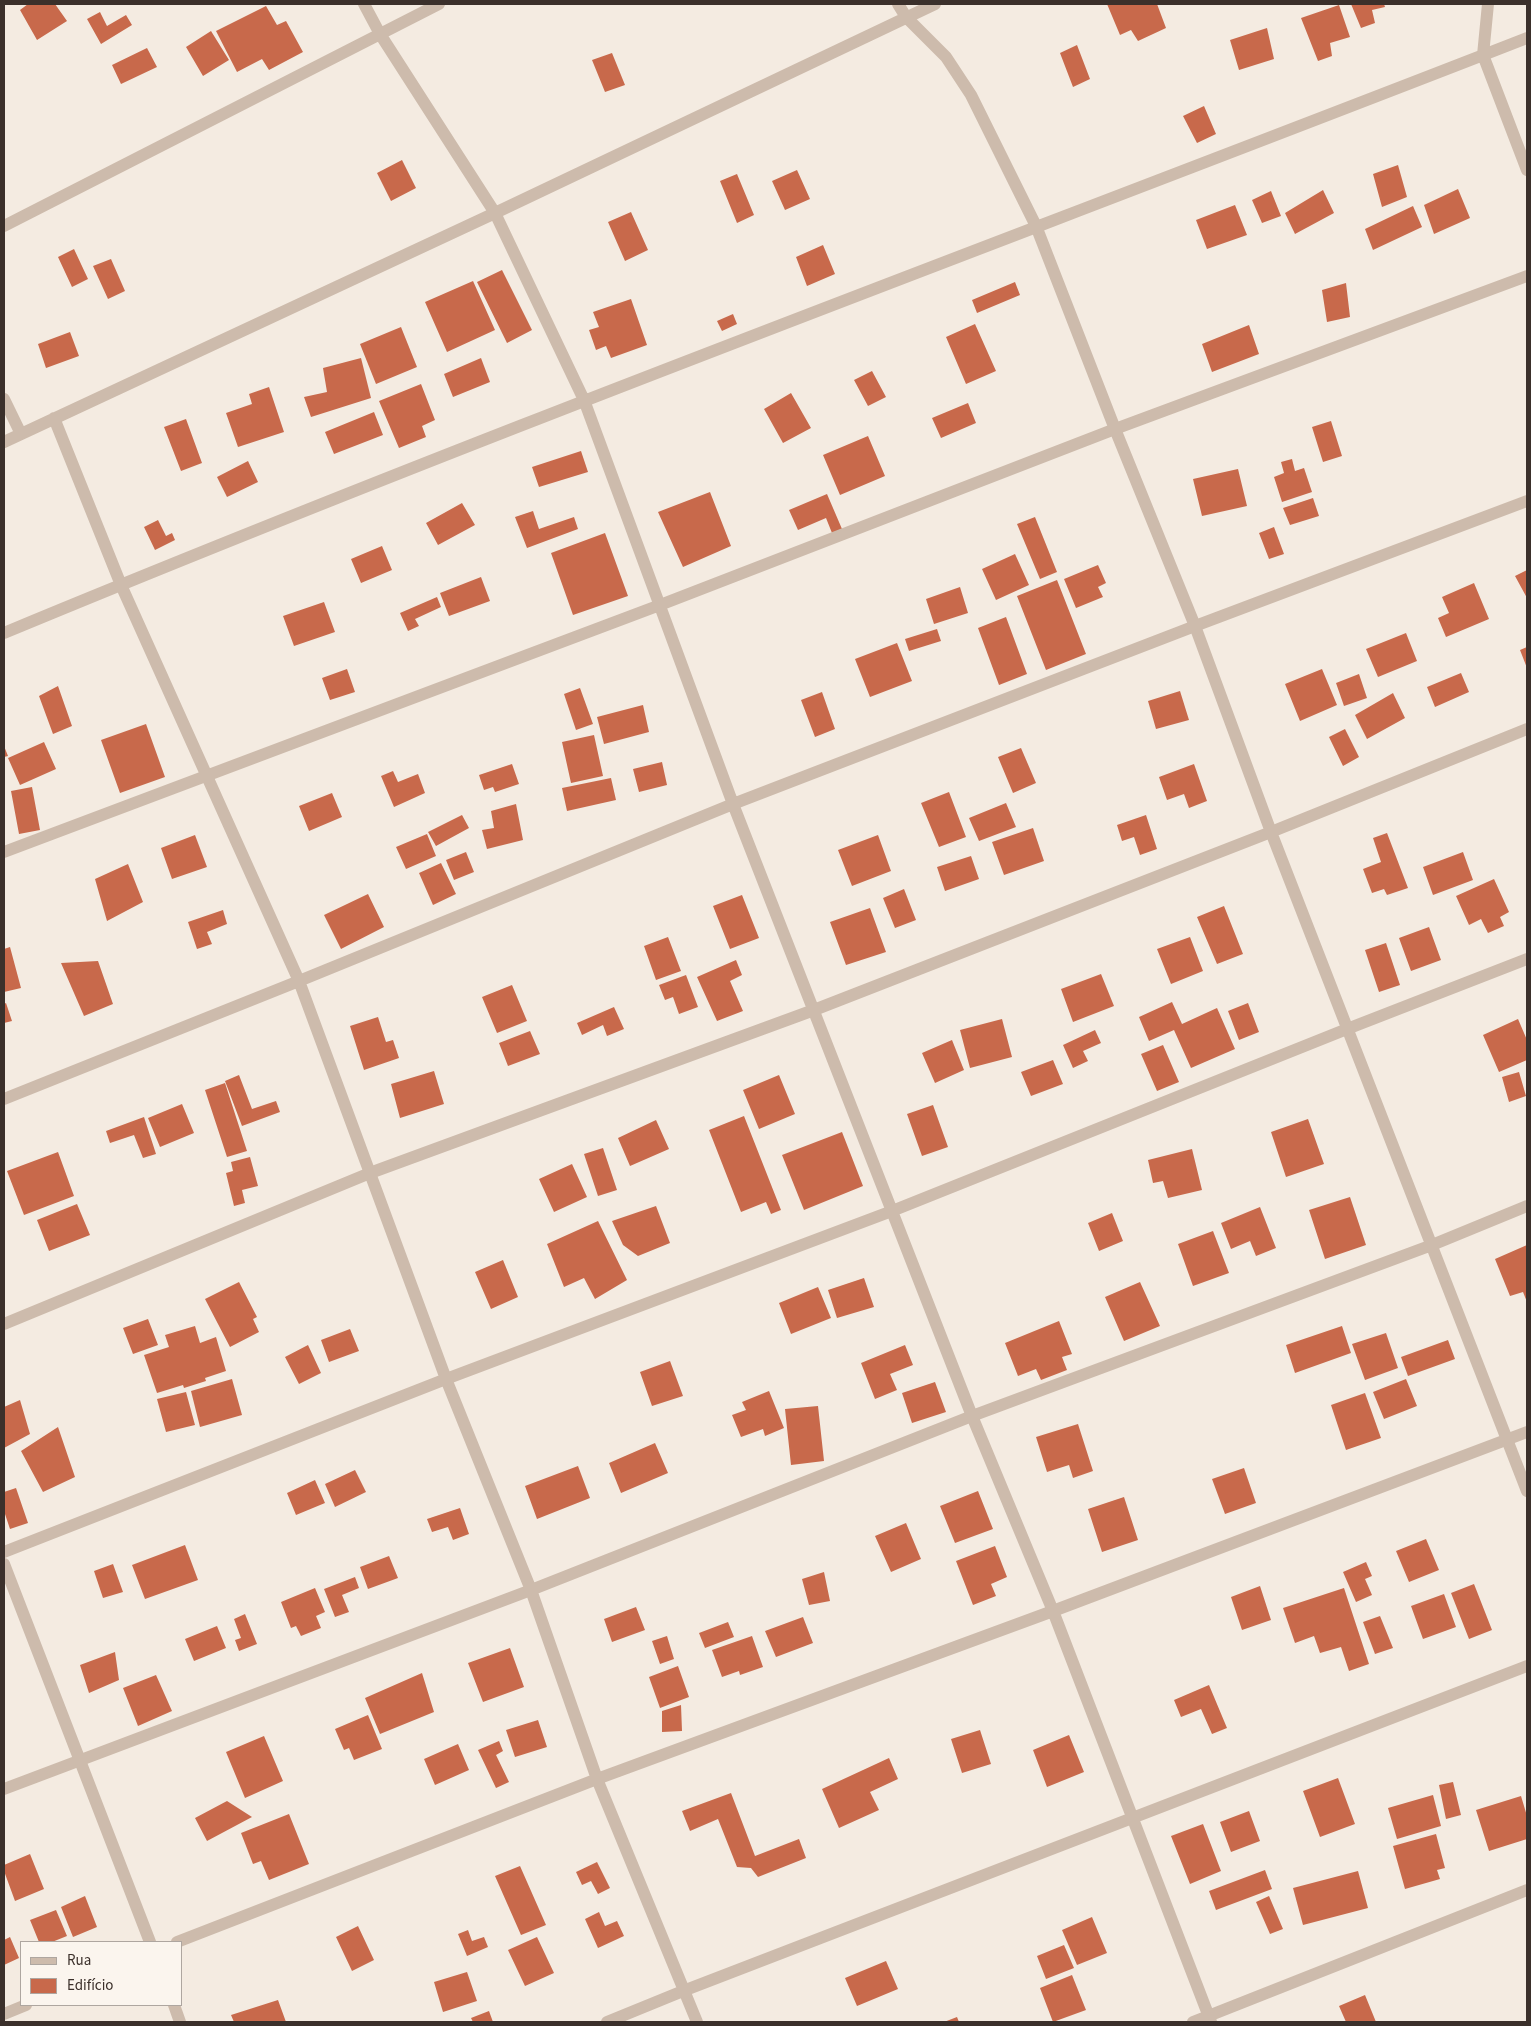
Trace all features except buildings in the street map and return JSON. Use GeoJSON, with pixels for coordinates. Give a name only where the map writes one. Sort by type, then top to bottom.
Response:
{"type":"FeatureCollection","features":[{"type":"Feature","properties":{"kind":"street"},"geometry":{"type":"LineString","coordinates":[[364,4],[380,34],[495,213],[584,400],[733,804],[972,1416],[1053,1611],[1209,2019]]}},
{"type":"Feature","properties":{"kind":"street"},"geometry":{"type":"LineString","coordinates":[[4,226],[439,4]]}},
{"type":"Feature","properties":{"kind":"street"},"geometry":{"type":"LineString","coordinates":[[898,4],[906,17],[946,57],[971,95],[1036,226],[1115,429],[1195,626],[1271,832],[1527,1491]]}},
{"type":"Feature","properties":{"kind":"street"},"geometry":{"type":"LineString","coordinates":[[4,442],[495,213],[935,4]]}},
{"type":"Feature","properties":{"kind":"street"},"geometry":{"type":"LineString","coordinates":[[1488,4],[1483,55],[1527,170]]}},
{"type":"Feature","properties":{"kind":"street"},"geometry":{"type":"LineString","coordinates":[[4,633],[584,400],[1527,38]]}},
{"type":"Feature","properties":{"kind":"street"},"geometry":{"type":"LineString","coordinates":[[4,852],[206,774],[660,605],[1115,429],[1527,276]]}},
{"type":"Feature","properties":{"kind":"street"},"geometry":{"type":"LineString","coordinates":[[4,399],[21,434]]}},
{"type":"Feature","properties":{"kind":"street"},"geometry":{"type":"LineString","coordinates":[[54,418],[122,584],[299,982],[446,1379],[531,1590],[597,1779],[696,2022]]}},
{"type":"Feature","properties":{"kind":"street"},"geometry":{"type":"LineString","coordinates":[[4,1099],[299,982],[733,804],[1195,626],[1527,501]]}},
{"type":"Feature","properties":{"kind":"street"},"geometry":{"type":"LineString","coordinates":[[4,1324],[370,1173],[814,1010],[1271,832],[1527,729]]}},
{"type":"Feature","properties":{"kind":"street"},"geometry":{"type":"LineString","coordinates":[[4,1552],[446,1379],[892,1211],[1348,1028],[1527,959]]}},
{"type":"Feature","properties":{"kind":"street"},"geometry":{"type":"LineString","coordinates":[[4,1789],[531,1590],[972,1416],[1432,1245],[1527,1206]]}},
{"type":"Feature","properties":{"kind":"street"},"geometry":{"type":"LineString","coordinates":[[180,1941],[597,1779],[1053,1611],[1527,1432]]}},
{"type":"Feature","properties":{"kind":"street"},"geometry":{"type":"LineString","coordinates":[[4,1564],[150,1941]]}},
{"type":"Feature","properties":{"kind":"street"},"geometry":{"type":"LineString","coordinates":[[607,2022],[1527,1666]]}},
{"type":"Feature","properties":{"kind":"street"},"geometry":{"type":"LineString","coordinates":[[1193,2022],[1209,2019],[1527,1890]]}},
{"type":"Feature","properties":{"kind":"street"},"geometry":{"type":"LineString","coordinates":[[4,2014],[24,2006]]}},
{"type":"Feature","properties":{"kind":"street"},"geometry":{"type":"LineString","coordinates":[[174,2006],[180,2022]]}}]}
